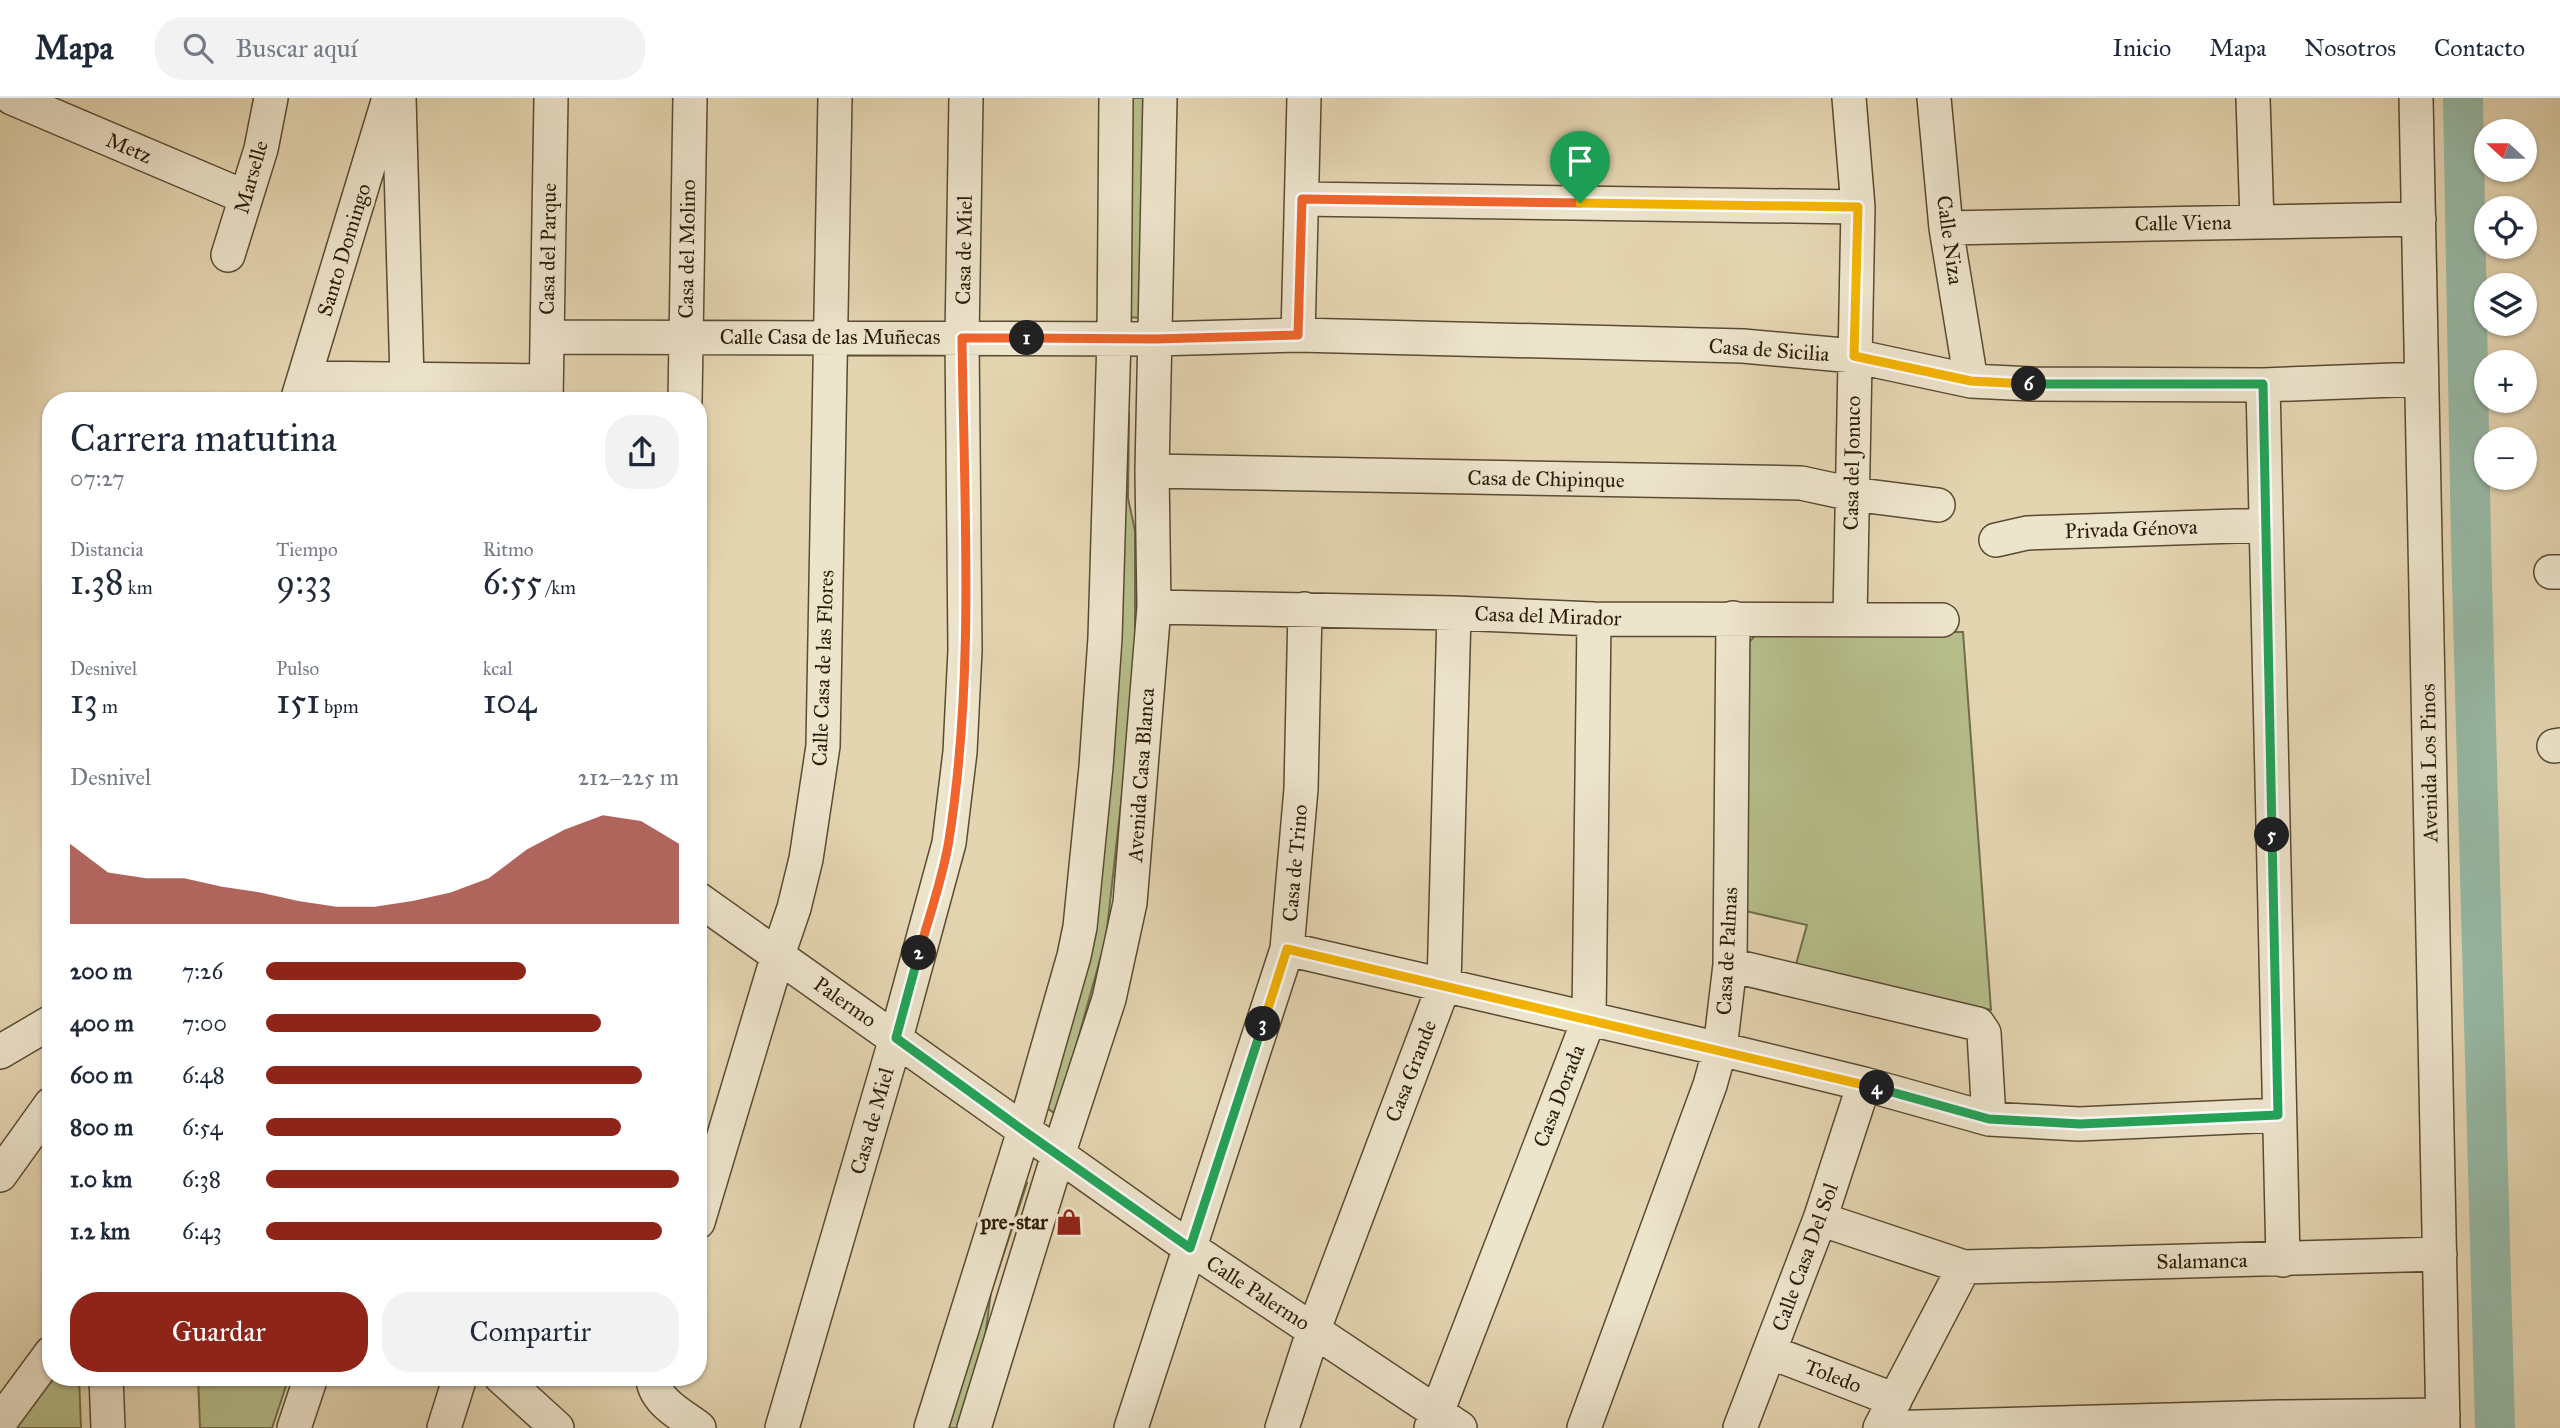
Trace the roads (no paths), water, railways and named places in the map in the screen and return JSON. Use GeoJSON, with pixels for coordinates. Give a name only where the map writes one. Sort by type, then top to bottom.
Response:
{"type":"FeatureCollection","features":[{"type":"Feature","properties":{"kind":"street","name":"Metz"},"geometry":{"type":"LineString","coordinates":[[12,98],[245,197]]}},
{"type":"Feature","properties":{"kind":"street","name":"Marselle"},"geometry":{"type":"LineString","coordinates":[[228,255],[261,149],[271,98]]}},
{"type":"Feature","properties":{"kind":"street","name":"Santo Domingo"},"geometry":{"type":"LineString","coordinates":[[301,389],[389,98]]}},
{"type":"Feature","properties":{"kind":"street"},"geometry":{"type":"LineString","coordinates":[[399,98],[407,379]]}},
{"type":"Feature","properties":{"kind":"street","name":"Casa del Parque"},"geometry":{"type":"LineString","coordinates":[[546,391],[551,98]]}},
{"type":"Feature","properties":{"kind":"street","name":"Casa del Molino"},"geometry":{"type":"LineString","coordinates":[[685,392],[690,98]]}},
{"type":"Feature","properties":{"kind":"street","name":"Calle Casa de las Flores"},"geometry":{"type":"LineString","coordinates":[[707,1192],[794,908],[806,859],[823,747],[835,98]]}},
{"type":"Feature","properties":{"kind":"street","name":"Casa de Miel"},"geometry":{"type":"LineString","coordinates":[[782,1428],[896,1038],[949,843],[960,752],[965,650],[962,338],[967,98]]}},
{"type":"Feature","properties":{"kind":"street"},"geometry":{"type":"LineString","coordinates":[[931,1428],[1024,1131],[1080,927],[1096,767],[1105,638],[1114,338],[1116,98]]}},
{"type":"Feature","properties":{"kind":"street","name":"Avenida Casa Blanca"},"geometry":{"type":"LineString","coordinates":[[974,1428],[1109,999],[1128,914],[1135,866],[1154,607],[1152,471],[1160,98]]}},
{"type":"Feature","properties":{"kind":"street"},"geometry":{"type":"LineString","coordinates":[[1298,335],[1304,98]]}},
{"type":"Feature","properties":{"kind":"street","name":"Casa del Jonuco"},"geometry":{"type":"LineString","coordinates":[[1849,98],[1858,207],[1850,618]]}},
{"type":"Feature","properties":{"kind":"street","name":"Calle Niza"},"geometry":{"type":"LineString","coordinates":[[1934,98],[1947,228],[1971,381]]}},
{"type":"Feature","properties":{"kind":"street"},"geometry":{"type":"LineString","coordinates":[[2253,98],[2257,222]]}},
{"type":"Feature","properties":{"kind":"street","name":"Avenida Los Pinos"},"geometry":{"type":"LineString","coordinates":[[2416,98],[2443,1422]]}},
{"type":"Feature","properties":{"kind":"street"},"geometry":{"type":"LineString","coordinates":[[1302,199],[1858,207]]}},
{"type":"Feature","properties":{"kind":"street","name":"Calle Viena"},"geometry":{"type":"LineString","coordinates":[[1947,228],[2419,219]]}},
{"type":"Feature","properties":{"kind":"street","name":"Casa de Sicilia"},"geometry":{"type":"LineString","coordinates":[[1155,339],[1298,335],[1743,346],[1854,356],[1971,381],[2032,384],[2263,384],[2421,379]]}},
{"type":"Feature","properties":{"kind":"street","name":"Calle Casa de las Muñecas"},"geometry":{"type":"LineString","coordinates":[[547,337],[1155,339]]}},
{"type":"Feature","properties":{"kind":"street"},"geometry":{"type":"LineString","coordinates":[[301,389],[407,379],[546,391]]}},
{"type":"Feature","properties":{"kind":"street"},"geometry":{"type":"LineString","coordinates":[[2263,384],[2283,1260]]}},
{"type":"Feature","properties":{"kind":"street","name":"Casa de Chipinque"},"geometry":{"type":"LineString","coordinates":[[1152,471],[1801,483],[1852,494],[1938,505]]}},
{"type":"Feature","properties":{"kind":"street","name":"Privada Génova"},"geometry":{"type":"LineString","coordinates":[[1996,540],[2027,533],[2266,525]]}},
{"type":"Feature","properties":{"kind":"street","name":"Casa del Mirador"},"geometry":{"type":"LineString","coordinates":[[1154,607],[1454,613],[1594,619],[1942,620]]}},
{"type":"Feature","properties":{"kind":"street","name":"Casa de Trino"},"geometry":{"type":"LineString","coordinates":[[1131,1428],[1287,949],[1301,789],[1304,610]]}},
{"type":"Feature","properties":{"kind":"street","name":"Casa Grande"},"geometry":{"type":"LineString","coordinates":[[1282,1428],[1314,1329],[1444,985],[1454,613]]}},
{"type":"Feature","properties":{"kind":"street","name":"Casa de Palmas"},"geometry":{"type":"LineString","coordinates":[[1584,1428],[1710,1085],[1720,1049],[1730,965],[1733,618]]}},
{"type":"Feature","properties":{"kind":"street","name":"Casa Dorada"},"geometry":{"type":"LineString","coordinates":[[1443,1423],[1589,1019],[1594,619]]}},
{"type":"Feature","properties":{"kind":"street","name":"Palermo"},"geometry":{"type":"LineString","coordinates":[[707,905],[1058,1155]]}},
{"type":"Feature","properties":{"kind":"street"},"geometry":{"type":"LineString","coordinates":[[1287,949],[1720,1049],[1864,1084],[1989,1119],[2080,1124],[2278,1115]]}},
{"type":"Feature","properties":{"kind":"street"},"geometry":{"type":"LineString","coordinates":[[1730,965],[1978,1024],[1984,1033],[1989,1119]]}},
{"type":"Feature","properties":{"kind":"street"},"geometry":{"type":"LineString","coordinates":[[0,1052],[42,1027]]}},
{"type":"Feature","properties":{"kind":"street","name":"Calle Casa Del Sol"},"geometry":{"type":"LineString","coordinates":[[1740,1428],[1820,1219],[1864,1084]]}},
{"type":"Feature","properties":{"kind":"street"},"geometry":{"type":"LineString","coordinates":[[0,1175],[42,1117]]}},
{"type":"Feature","properties":{"kind":"street","name":"Calle Palermo"},"geometry":{"type":"LineString","coordinates":[[1058,1155],[1190,1248],[1314,1329],[1443,1423]]}},
{"type":"Feature","properties":{"kind":"street","name":"Salamanca"},"geometry":{"type":"LineString","coordinates":[[1820,1219],[1964,1267],[2440,1254]]}},
{"type":"Feature","properties":{"kind":"street"},"geometry":{"type":"LineString","coordinates":[[1886,1419],[1964,1267]]}},
{"type":"Feature","properties":{"kind":"street","name":"Toledo"},"geometry":{"type":"LineString","coordinates":[[1770,1352],[1886,1419],[2443,1422]]}},
{"type":"Feature","properties":{"kind":"street"},"geometry":{"type":"LineString","coordinates":[[0,1422],[42,1365]]}},
{"type":"Feature","properties":{"kind":"street"},"geometry":{"type":"LineString","coordinates":[[106,1386],[107,1428]]}},
{"type":"Feature","properties":{"kind":"street"},"geometry":{"type":"LineString","coordinates":[[295,1428],[308,1386]]}},
{"type":"Feature","properties":{"kind":"street"},"geometry":{"type":"LineString","coordinates":[[444,1428],[457,1386]]}},
{"type":"Feature","properties":{"kind":"street"},"geometry":{"type":"LineString","coordinates":[[511,1386],[557,1428]]}},
{"type":"Feature","properties":{"kind":"street"},"geometry":{"type":"LineString","coordinates":[[656,1386],[664,1402],[699,1428]]}},
{"type":"Feature","properties":{"kind":"waterway"},"geometry":{"type":"LineString","coordinates":[[2463,98],[2471,544],[2495,1428]]}},
{"type":"Feature","properties":{"kind":"place","name":"pre-star"},"geometry":{"type":"Point","coordinates":[1069,1222]}}]}
